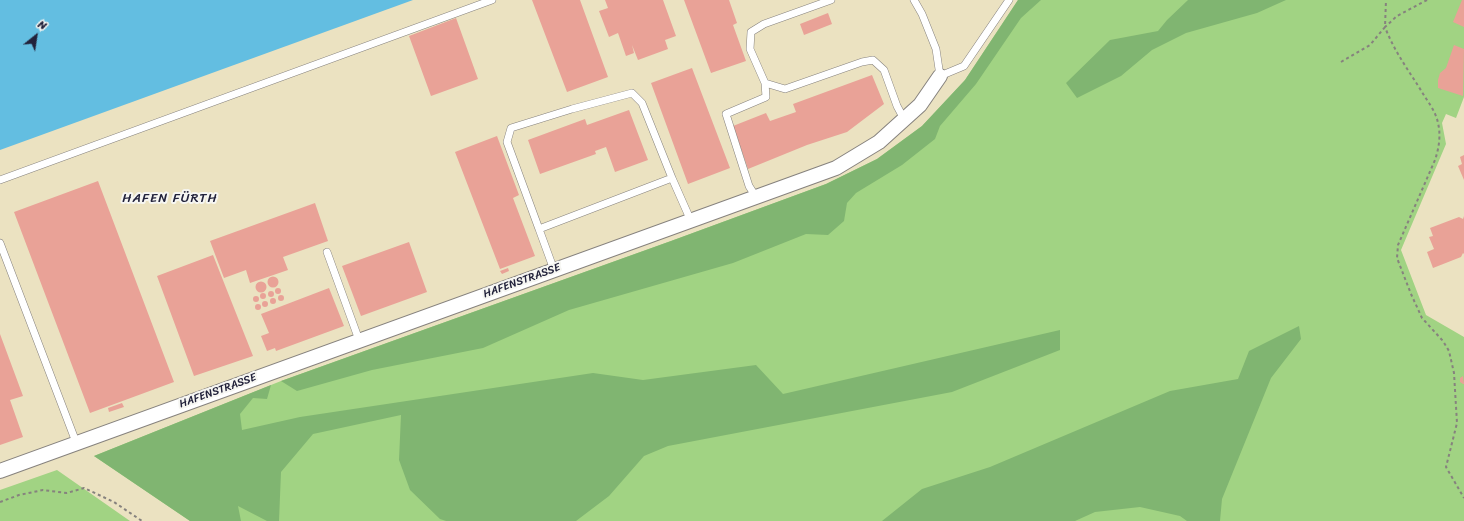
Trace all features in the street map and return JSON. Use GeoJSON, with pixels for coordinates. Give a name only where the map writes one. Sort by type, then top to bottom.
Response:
{"type":"FeatureCollection","features":[{"type":"Feature","properties":{"kind":"street","name":"HAFENSTRASSE"},"geometry":{"type":"LineString","coordinates":[[0,471],[76,442],[836,168],[879,142],[920,105],[940,76]]}},
{"type":"Feature","properties":{"kind":"lane"},"geometry":{"type":"LineString","coordinates":[[0,180],[492,0]]}},
{"type":"Feature","properties":{"kind":"lane"},"geometry":{"type":"LineString","coordinates":[[756,197],[749,186],[726,114],[766,96],[765,83],[750,49],[750,32],[764,24],[831,0]]}},
{"type":"Feature","properties":{"kind":"lane"},"geometry":{"type":"LineString","coordinates":[[914,0],[922,14],[936,49],[940,76],[964,66],[1009,0]]}},
{"type":"Feature","properties":{"kind":"lane"},"geometry":{"type":"LineString","coordinates":[[765,83],[785,89],[862,62],[873,60],[884,70],[897,106],[904,119]]}},
{"type":"Feature","properties":{"kind":"lane"},"geometry":{"type":"LineString","coordinates":[[554,270],[507,142],[511,128],[572,109],[632,93],[642,103],[672,178],[691,220]]}},
{"type":"Feature","properties":{"kind":"lane"},"geometry":{"type":"LineString","coordinates":[[539,229],[672,178]]}},
{"type":"Feature","properties":{"kind":"lane"},"geometry":{"type":"LineString","coordinates":[[0,243],[76,442]]}},
{"type":"Feature","properties":{"kind":"lane"},"geometry":{"type":"LineString","coordinates":[[327,252],[359,340]]}},
{"type":"Feature","properties":{"kind":"path"},"geometry":{"type":"LineString","coordinates":[[1386,0],[1385,27],[1390,40],[1432,107],[1438,122],[1439,146],[1436,160],[1398,245],[1397,258],[1422,318],[1449,351],[1454,373],[1457,423],[1446,467],[1464,498]]}},
{"type":"Feature","properties":{"kind":"path"},"geometry":{"type":"LineString","coordinates":[[1342,62],[1370,45],[1385,27],[1397,16],[1427,0]]}},
{"type":"Feature","properties":{"kind":"path"},"geometry":{"type":"LineString","coordinates":[[0,502],[19,495],[43,490],[67,493],[84,488],[114,502],[142,521]]}},
{"type":"Feature","properties":{"kind":"green space"},"geometry":{"type":"Polygon","coordinates":[[[1018,0],[1464,0],[1464,97],[1456,118],[1446,114],[1442,123],[1446,144],[1401,250],[1426,315],[1464,337],[1464,521],[190,521],[94,456],[281,381],[826,184],[877,159],[922,126],[965,80],[1018,0]]]}},
{"type":"Feature","properties":{"kind":"green space"},"geometry":{"type":"Polygon","coordinates":[[[1018,0],[1041,0],[1021,18],[976,84],[940,126],[935,139],[902,165],[856,193],[847,203],[844,221],[828,235],[806,234],[733,263],[569,310],[483,348],[372,370],[297,391],[281,381],[826,184],[877,159],[922,126],[965,80],[1018,0]]]}},
{"type":"Feature","properties":{"kind":"green space"},"geometry":{"type":"Polygon","coordinates":[[[1188,0],[1286,0],[1257,13],[1186,33],[1152,50],[1121,76],[1077,98],[1066,83],[1110,40],[1158,31],[1188,0]]]}},
{"type":"Feature","properties":{"kind":"green space"},"geometry":{"type":"Polygon","coordinates":[[[1299,326],[1301,339],[1271,378],[1222,499],[1220,521],[1187,521],[1180,516],[1140,507],[1095,512],[1075,521],[882,521],[922,489],[990,467],[1170,391],[1238,379],[1249,351],[1299,326]]]}},
{"type":"Feature","properties":{"kind":"green space"},"geometry":{"type":"Polygon","coordinates":[[[1060,330],[1060,350],[952,392],[668,446],[644,456],[609,496],[576,521],[446,521],[440,519],[410,490],[399,460],[401,415],[313,434],[281,472],[279,521],[267,521],[238,506],[241,521],[190,521],[94,456],[271,385],[267,399],[253,398],[240,414],[242,430],[300,417],[593,373],[643,380],[756,365],[783,394],[1060,330]]]}},
{"type":"Feature","properties":{"kind":"green space"},"geometry":{"type":"Polygon","coordinates":[[[57,470],[130,521],[0,521],[0,490],[57,470]]]}},
{"type":"Feature","properties":{"kind":"water"},"geometry":{"type":"Polygon","coordinates":[[[0,0],[413,0],[0,150],[0,0]]]}},
{"type":"Feature","properties":{"kind":"building"},"geometry":{"type":"Polygon","coordinates":[[[532,0],[580,0],[608,77],[567,92],[532,0]]]}},
{"type":"Feature","properties":{"kind":"building"},"geometry":{"type":"Polygon","coordinates":[[[605,0],[663,0],[676,36],[665,40],[668,49],[638,60],[632,45],[634,53],[626,56],[618,33],[609,37],[599,11],[608,8],[605,0]]]}},
{"type":"Feature","properties":{"kind":"building"},"geometry":{"type":"Polygon","coordinates":[[[684,0],[729,0],[737,23],[733,25],[746,61],[711,73],[684,0]]]}},
{"type":"Feature","properties":{"kind":"building"},"geometry":{"type":"Polygon","coordinates":[[[1462,0],[1464,0],[1464,27],[1453,22],[1462,0]]]}},
{"type":"Feature","properties":{"kind":"building"},"geometry":{"type":"Polygon","coordinates":[[[828,13],[832,24],[804,35],[800,24],[828,13]]]}},
{"type":"Feature","properties":{"kind":"building"},"geometry":{"type":"Polygon","coordinates":[[[456,18],[478,79],[431,96],[409,36],[456,18]]]}},
{"type":"Feature","properties":{"kind":"building"},"geometry":{"type":"Polygon","coordinates":[[[1454,45],[1464,49],[1463,96],[1438,88],[1440,73],[1446,68],[1454,45]]]}},
{"type":"Feature","properties":{"kind":"building"},"geometry":{"type":"Polygon","coordinates":[[[692,68],[730,168],[688,184],[651,83],[692,68]]]}},
{"type":"Feature","properties":{"kind":"building"},"geometry":{"type":"Polygon","coordinates":[[[872,75],[884,104],[847,132],[807,145],[748,169],[733,126],[766,113],[770,121],[796,112],[793,104],[872,75]]]}},
{"type":"Feature","properties":{"kind":"building"},"geometry":{"type":"Polygon","coordinates":[[[629,110],[648,160],[615,172],[606,147],[595,151],[596,154],[540,174],[528,140],[585,119],[587,125],[629,110]]]}},
{"type":"Feature","properties":{"kind":"building"},"geometry":{"type":"Polygon","coordinates":[[[497,136],[519,195],[513,198],[535,256],[500,269],[455,152],[497,136]]]}},
{"type":"Feature","properties":{"kind":"building"},"geometry":{"type":"Polygon","coordinates":[[[1464,155],[1464,180],[1458,166],[1462,164],[1460,157],[1464,155]]]}},
{"type":"Feature","properties":{"kind":"building"},"geometry":{"type":"Polygon","coordinates":[[[98,181],[174,382],[90,413],[14,212],[98,181]]]}},
{"type":"Feature","properties":{"kind":"building"},"geometry":{"type":"Polygon","coordinates":[[[315,203],[328,241],[283,257],[288,270],[250,283],[246,270],[224,278],[210,241],[315,203]]]}},
{"type":"Feature","properties":{"kind":"building"},"geometry":{"type":"Polygon","coordinates":[[[1464,216],[1464,254],[1463,253],[1461,257],[1433,268],[1427,252],[1434,249],[1429,237],[1433,236],[1430,228],[1459,217],[1463,219],[1464,216]]]}},
{"type":"Feature","properties":{"kind":"building"},"geometry":{"type":"Polygon","coordinates":[[[409,242],[427,292],[361,316],[342,266],[409,242]]]}},
{"type":"Feature","properties":{"kind":"building"},"geometry":{"type":"Polygon","coordinates":[[[213,255],[253,356],[194,376],[157,276],[213,255]]]}},
{"type":"Feature","properties":{"kind":"building"},"geometry":{"type":"Polygon","coordinates":[[[508,268],[509,271],[502,274],[500,271],[508,268]]]}},
{"type":"Feature","properties":{"kind":"building"},"geometry":{"type":"Polygon","coordinates":[[[273,276],[277,278],[279,282],[277,286],[273,288],[269,286],[267,282],[269,278],[273,276]]]}},
{"type":"Feature","properties":{"kind":"building"},"geometry":{"type":"Polygon","coordinates":[[[261,281],[265,283],[267,287],[265,291],[261,293],[257,291],[255,287],[257,283],[261,281]]]}},
{"type":"Feature","properties":{"kind":"building"},"geometry":{"type":"Polygon","coordinates":[[[278,288],[281,291],[278,294],[275,291],[278,288]]]}},
{"type":"Feature","properties":{"kind":"building"},"geometry":{"type":"Polygon","coordinates":[[[329,288],[344,326],[276,351],[275,348],[267,351],[261,336],[269,333],[261,314],[329,288]]]}},
{"type":"Feature","properties":{"kind":"building"},"geometry":{"type":"Polygon","coordinates":[[[271,291],[274,294],[271,297],[268,294],[271,291]]]}},
{"type":"Feature","properties":{"kind":"building"},"geometry":{"type":"Polygon","coordinates":[[[263,293],[266,296],[263,299],[260,296],[263,293]]]}},
{"type":"Feature","properties":{"kind":"building"},"geometry":{"type":"Polygon","coordinates":[[[281,295],[284,298],[281,301],[278,298],[281,295]]]}},
{"type":"Feature","properties":{"kind":"building"},"geometry":{"type":"Polygon","coordinates":[[[256,296],[259,299],[256,302],[253,299],[256,296]]]}},
{"type":"Feature","properties":{"kind":"building"},"geometry":{"type":"Polygon","coordinates":[[[273,298],[276,301],[273,304],[270,301],[273,298]]]}},
{"type":"Feature","properties":{"kind":"building"},"geometry":{"type":"Polygon","coordinates":[[[265,301],[268,304],[265,307],[262,304],[265,301]]]}},
{"type":"Feature","properties":{"kind":"building"},"geometry":{"type":"Polygon","coordinates":[[[258,304],[261,307],[258,310],[255,307],[258,304]]]}},
{"type":"Feature","properties":{"kind":"building"},"geometry":{"type":"Polygon","coordinates":[[[0,334],[23,396],[10,400],[23,437],[0,445],[0,334]]]}},
{"type":"Feature","properties":{"kind":"building"},"geometry":{"type":"Polygon","coordinates":[[[1463,376],[1464,384],[1460,382],[1460,378],[1463,376]]]}},
{"type":"Feature","properties":{"kind":"building"},"geometry":{"type":"Polygon","coordinates":[[[122,403],[124,407],[109,412],[108,408],[122,403]]]}},
{"type":"Feature","properties":{"kind":"district","name":"HAFEN FÜRTH"},"geometry":{"type":"Point","coordinates":[170,199]}}]}
